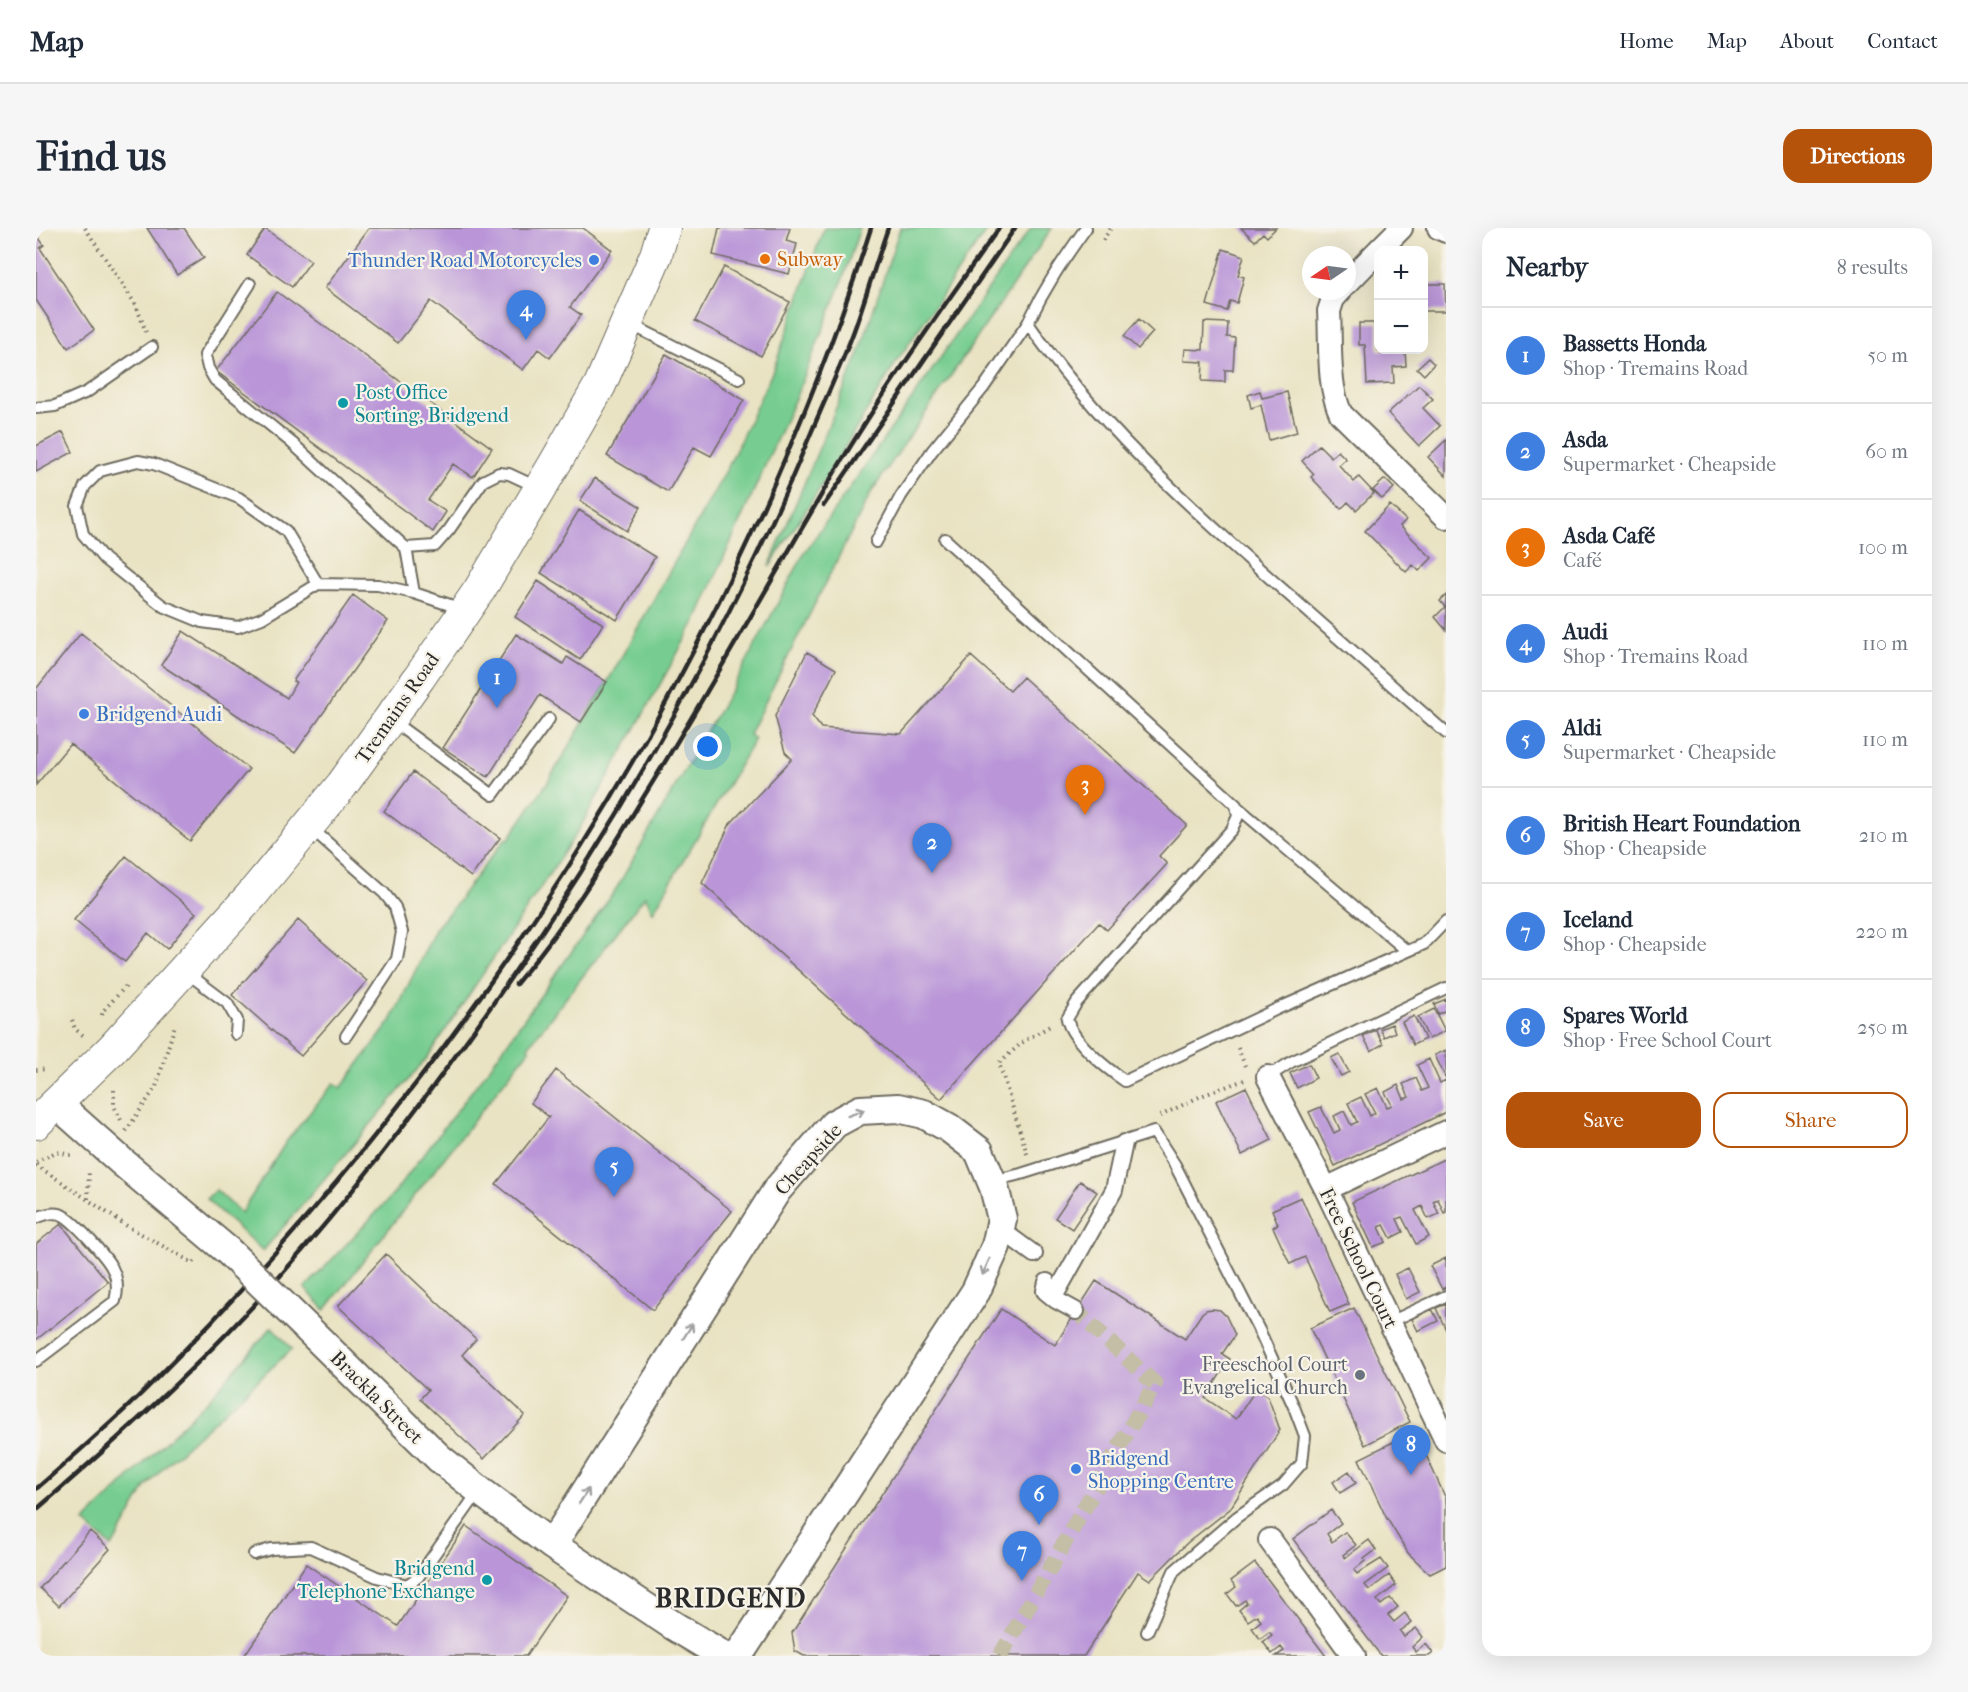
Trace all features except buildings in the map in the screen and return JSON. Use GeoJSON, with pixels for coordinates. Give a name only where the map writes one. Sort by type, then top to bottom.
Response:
{"type":"FeatureCollection","features":[{"type":"Feature","properties":{"kind":"main road","name":"Tremains Road"},"geometry":{"type":"LineString","coordinates":[[43,1113],[112,1048],[251,896],[342,785],[389,719],[465,610],[600,385],[656,255],[664,228]]}},
{"type":"Feature","properties":{"kind":"street"},"geometry":{"type":"LineString","coordinates":[[1384,246],[1401,228]]}},
{"type":"Feature","properties":{"kind":"street"},"geometry":{"type":"LineString","coordinates":[[1439,228],[1446,231]]}},
{"type":"Feature","properties":{"kind":"street"},"geometry":{"type":"LineString","coordinates":[[1356,274],[1374,256]]}},
{"type":"Feature","properties":{"kind":"street"},"geometry":{"type":"LineString","coordinates":[[1333,300],[1329,311],[1332,387],[1341,414],[1446,517]]}},
{"type":"Feature","properties":{"kind":"street","name":"Free School Court"},"geometry":{"type":"LineString","coordinates":[[1259,1078],[1326,1189],[1446,1440]]}},
{"type":"Feature","properties":{"kind":"street","name":"Cheapside"},"geometry":{"type":"LineString","coordinates":[[552,1545],[777,1190],[834,1124],[860,1110],[898,1108],[924,1114],[949,1128],[979,1151],[992,1181],[1002,1220],[996,1246],[976,1291],[738,1656]]}},
{"type":"Feature","properties":{"kind":"street","name":"Brackla Street"},"geometry":{"type":"LineString","coordinates":[[43,1113],[115,1155],[222,1247],[440,1458],[480,1491],[552,1545],[674,1626],[724,1656]]}},
{"type":"Feature","properties":{"kind":"street"},"geometry":{"type":"LineString","coordinates":[[1326,1189],[1446,1132]]}},
{"type":"Feature","properties":{"kind":"street"},"geometry":{"type":"LineString","coordinates":[[1054,1297],[1114,1190],[1124,1143]]}},
{"type":"Feature","properties":{"kind":"street"},"geometry":{"type":"LineString","coordinates":[[1000,1228],[1034,1254]]}},
{"type":"Feature","properties":{"kind":"street"},"geometry":{"type":"LineString","coordinates":[[1047,1282],[1045,1291],[1076,1311]]}},
{"type":"Feature","properties":{"kind":"street"},"geometry":{"type":"LineString","coordinates":[[1269,1540],[1354,1656]]}},
{"type":"Feature","properties":{"kind":"lane"},"geometry":{"type":"LineString","coordinates":[[876,542],[901,496],[932,451],[984,387],[1028,323],[1048,283],[1086,228]]}},
{"type":"Feature","properties":{"kind":"lane"},"geometry":{"type":"LineString","coordinates":[[250,284],[204,355],[208,368],[215,380],[292,443],[406,548],[414,593]]}},
{"type":"Feature","properties":{"kind":"lane"},"geometry":{"type":"LineString","coordinates":[[627,322],[739,380]]}},
{"type":"Feature","properties":{"kind":"lane"},"geometry":{"type":"LineString","coordinates":[[1028,323],[1051,357],[1094,407],[1194,510],[1446,733]]}},
{"type":"Feature","properties":{"kind":"lane"},"geometry":{"type":"LineString","coordinates":[[36,408],[56,406],[87,392],[152,347]]}},
{"type":"Feature","properties":{"kind":"lane"},"geometry":{"type":"LineString","coordinates":[[318,584],[286,531],[238,498],[154,464],[138,461],[100,471],[85,486],[77,506],[83,534],[104,559],[163,606],[202,622],[238,627],[262,618],[318,584],[378,585],[414,593],[465,610]]}},
{"type":"Feature","properties":{"kind":"lane"},"geometry":{"type":"LineString","coordinates":[[406,548],[435,546],[483,481],[499,473],[509,474],[540,488]]}},
{"type":"Feature","properties":{"kind":"lane"},"geometry":{"type":"LineString","coordinates":[[945,539],[1236,806],[1407,951]]}},
{"type":"Feature","properties":{"kind":"lane"},"geometry":{"type":"LineString","coordinates":[[389,719],[493,795],[549,719]]}},
{"type":"Feature","properties":{"kind":"lane"},"geometry":{"type":"LineString","coordinates":[[1236,806],[1238,816],[1232,829],[1077,1002],[1067,1019],[1076,1037],[1125,1081],[1424,944],[1446,921]]}},
{"type":"Feature","properties":{"kind":"lane"},"geometry":{"type":"LineString","coordinates":[[308,826],[384,893],[395,907],[402,932],[397,960],[346,1036]]}},
{"type":"Feature","properties":{"kind":"lane"},"geometry":{"type":"LineString","coordinates":[[184,970],[227,1003],[237,1020],[236,1034]]}},
{"type":"Feature","properties":{"kind":"lane"},"geometry":{"type":"LineString","coordinates":[[1259,1078],[1446,988]]}},
{"type":"Feature","properties":{"kind":"lane"},"geometry":{"type":"LineString","coordinates":[[992,1181],[1124,1143],[1154,1132],[1175,1165],[1255,1324],[1305,1436],[1302,1463],[1283,1485],[1237,1517],[1174,1571],[1147,1632]]}},
{"type":"Feature","properties":{"kind":"lane"},"geometry":{"type":"LineString","coordinates":[[36,1218],[61,1214],[75,1223],[112,1268],[118,1288],[115,1301],[36,1361]]}},
{"type":"Feature","properties":{"kind":"lane"},"geometry":{"type":"LineString","coordinates":[[1390,1322],[1446,1296]]}},
{"type":"Feature","properties":{"kind":"lane"},"geometry":{"type":"LineString","coordinates":[[254,1554],[271,1549],[310,1547],[377,1576],[407,1585],[418,1577],[480,1491]]}},
{"type":"Feature","properties":{"kind":"path"},"geometry":{"type":"LineString","coordinates":[[85,228],[136,305],[152,347]]}},
{"type":"Feature","properties":{"kind":"path"},"geometry":{"type":"LineString","coordinates":[[1030,1171],[1020,1127],[999,1063],[1024,1041],[1043,1029],[1067,1019]]}},
{"type":"Feature","properties":{"kind":"path"},"geometry":{"type":"LineString","coordinates":[[72,1020],[75,1029],[88,1040]]}},
{"type":"Feature","properties":{"kind":"path"},"geometry":{"type":"LineString","coordinates":[[115,1086],[112,1095],[114,1106],[119,1119],[129,1129],[156,1087],[175,1024]]}},
{"type":"Feature","properties":{"kind":"path"},"geometry":{"type":"LineString","coordinates":[[1154,1132],[1153,1119],[1201,1096],[1259,1078],[1236,1045]]}},
{"type":"Feature","properties":{"kind":"path"},"geometry":{"type":"LineString","coordinates":[[76,1158],[69,1154],[56,1152],[36,1163],[127,1226],[193,1263],[222,1247]]}},
{"type":"Feature","properties":{"kind":"path"},"geometry":{"type":"LineString","coordinates":[[83,1163],[90,1167],[87,1200]]}},
{"type":"Feature","properties":{"kind":"green space"},"geometry":{"type":"Polygon","coordinates":[[[824,228],[860,228],[840,287],[797,394],[696,620],[578,831],[427,1058],[263,1251],[206,1199],[216,1190],[241,1213],[286,1142],[334,1083],[341,1088],[391,1021],[436,928],[506,838],[508,840],[549,780],[609,679],[728,467],[774,368],[824,228]]]}},
{"type":"Feature","properties":{"kind":"green space"},"geometry":{"type":"Polygon","coordinates":[[[900,228],[988,228],[897,361],[814,498],[769,567],[860,351],[900,228]]]}},
{"type":"Feature","properties":{"kind":"green space"},"geometry":{"type":"Polygon","coordinates":[[[1031,228],[1052,228],[872,491],[749,734],[755,739],[653,912],[645,896],[528,1047],[530,1049],[325,1310],[305,1288],[391,1197],[490,1067],[616,889],[741,672],[805,552],[1031,228]]]}},
{"type":"Feature","properties":{"kind":"green space"},"geometry":{"type":"Polygon","coordinates":[[[272,1327],[292,1349],[163,1468],[146,1487],[112,1547],[84,1522],[207,1401],[272,1327]]]}},
{"type":"Feature","properties":{"kind":"tunnel"},"geometry":{"type":"LineString","coordinates":[[1000,1656],[1155,1384],[1076,1311]]}},
{"type":"Feature","properties":{"kind":"railway"},"geometry":{"type":"LineString","coordinates":[[36,1489],[141,1394],[272,1256],[383,1125],[486,989],[581,846],[668,699],[745,547],[813,389],[871,228]]}},
{"type":"Feature","properties":{"kind":"railway"},"geometry":{"type":"LineString","coordinates":[[36,1510],[120,1436],[227,1333],[315,1236],[403,1126],[534,944],[580,874],[665,731],[743,584],[846,352],[888,228]]}},
{"type":"Feature","properties":{"kind":"railway"},"geometry":{"type":"LineString","coordinates":[[516,984],[567,918],[597,872],[686,727],[859,433],[927,330],[999,228]]}},
{"type":"Feature","properties":{"kind":"railway"},"geometry":{"type":"LineString","coordinates":[[824,505],[1015,228]]}},
{"type":"Feature","properties":{"kind":"place","name":"Subway"},"geometry":{"type":"Point","coordinates":[765,259]}},
{"type":"Feature","properties":{"kind":"place","name":"Thunder Road Motorcycles"},"geometry":{"type":"Point","coordinates":[594,260]}},
{"type":"Feature","properties":{"kind":"place","name":"Audi"},"geometry":{"type":"Point","coordinates":[526,340]}},
{"type":"Feature","properties":{"kind":"place","name":"Post Office Sorting, Bridgend"},"geometry":{"type":"Point","coordinates":[343,403]}},
{"type":"Feature","properties":{"kind":"place","name":"Bassetts Honda"},"geometry":{"type":"Point","coordinates":[497,708]}},
{"type":"Feature","properties":{"kind":"place","name":"Bridgend Audi"},"geometry":{"type":"Point","coordinates":[84,714]}},
{"type":"Feature","properties":{"kind":"place","name":"Asda Café"},"geometry":{"type":"Point","coordinates":[1085,815]}},
{"type":"Feature","properties":{"kind":"place","name":"Asda"},"geometry":{"type":"Point","coordinates":[932,873]}},
{"type":"Feature","properties":{"kind":"place","name":"Aldi"},"geometry":{"type":"Point","coordinates":[614,1197]}},
{"type":"Feature","properties":{"kind":"place","name":"Freeschool Court Evangelical Church"},"geometry":{"type":"Point","coordinates":[1360,1375]}},
{"type":"Feature","properties":{"kind":"place","name":"Bridgend Shopping Centre"},"geometry":{"type":"Point","coordinates":[1076,1469]}},
{"type":"Feature","properties":{"kind":"place","name":"Spares World"},"geometry":{"type":"Point","coordinates":[1411,1475]}},
{"type":"Feature","properties":{"kind":"place","name":"British Heart Foundation"},"geometry":{"type":"Point","coordinates":[1039,1525]}},
{"type":"Feature","properties":{"kind":"place","name":"Bridgend Telephone Exchange"},"geometry":{"type":"Point","coordinates":[487,1580]}},
{"type":"Feature","properties":{"kind":"place","name":"Iceland"},"geometry":{"type":"Point","coordinates":[1022,1581]}},
{"type":"Feature","properties":{"kind":"district","name":"BRIDGEND"},"geometry":{"type":"Point","coordinates":[731,1598]}}]}
